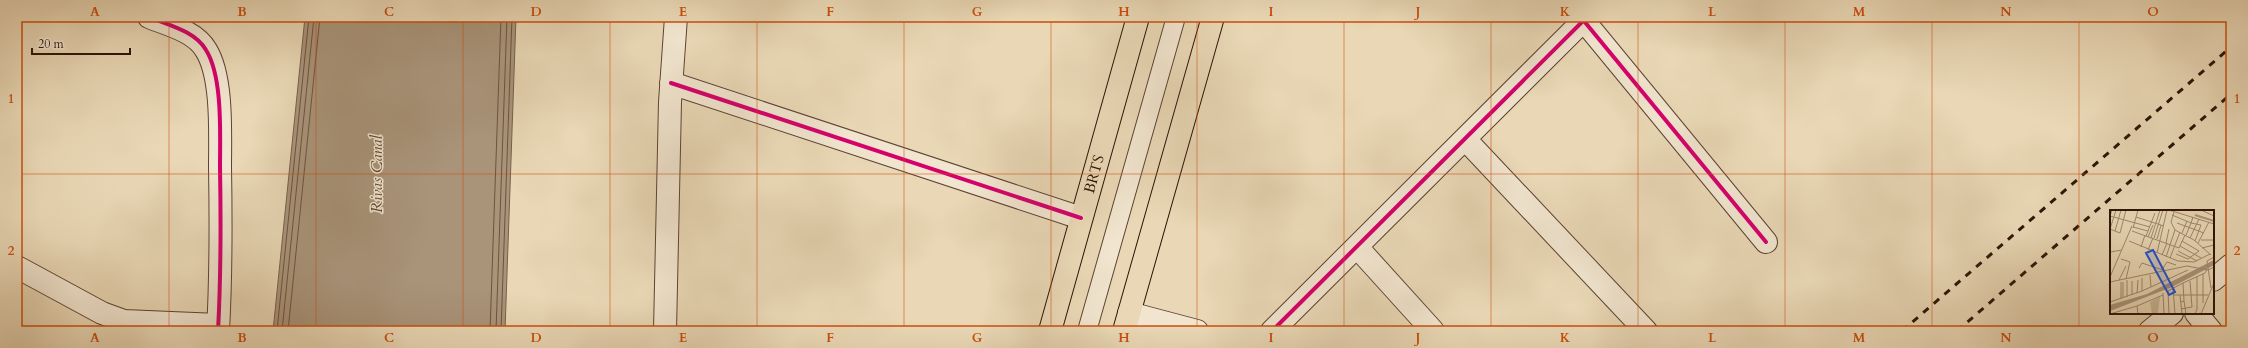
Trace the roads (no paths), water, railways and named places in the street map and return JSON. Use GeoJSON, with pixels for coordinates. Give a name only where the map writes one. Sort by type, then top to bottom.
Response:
{"type":"FeatureCollection","features":[{"type":"Feature","properties":{"kind":"main road","name":"BRTS"},"geometry":{"type":"LineString","coordinates":[[1050,331],[1138,17]]}},
{"type":"Feature","properties":{"kind":"main road"},"geometry":{"type":"LineString","coordinates":[[1126,322],[1213,17]]}},
{"type":"Feature","properties":{"kind":"street"},"geometry":{"type":"LineString","coordinates":[[17,267],[102,313],[124,321],[218,328],[222,275],[220,112],[213,65],[206,49],[194,36],[149,17]]}},
{"type":"Feature","properties":{"kind":"street"},"geometry":{"type":"LineString","coordinates":[[670,329],[671,83],[676,17]]}},
{"type":"Feature","properties":{"kind":"street"},"geometry":{"type":"LineString","coordinates":[[1272,331],[1586,19],[1766,242]]}},
{"type":"Feature","properties":{"kind":"street"},"geometry":{"type":"LineString","coordinates":[[671,83],[1081,218]]}},
{"type":"Feature","properties":{"kind":"street"},"geometry":{"type":"LineString","coordinates":[[1465,139],[1646,331]]}},
{"type":"Feature","properties":{"kind":"street"},"geometry":{"type":"LineString","coordinates":[[1357,247],[1433,331]]}},
{"type":"Feature","properties":{"kind":"street"},"geometry":{"type":"LineString","coordinates":[[2214,279],[2231,265]]}},
{"type":"Feature","properties":{"kind":"street"},"geometry":{"type":"LineString","coordinates":[[2150,331],[2171,314]]}},
{"type":"Feature","properties":{"kind":"street"},"geometry":{"type":"LineString","coordinates":[[2197,314],[2211,331]]}},
{"type":"Feature","properties":{"kind":"street"},"geometry":{"type":"LineString","coordinates":[[1126,322],[1197,331]]}},
{"type":"Feature","properties":{"kind":"lane"},"geometry":{"type":"LineString","coordinates":[[1087,331],[1176,17]]}},
{"type":"Feature","properties":{"kind":"water","name":"Rivas Canal"},"geometry":{"type":"Polygon","coordinates":[[[305,17],[516,17],[505,331],[273,331],[305,17]]]}},
{"type":"Feature","properties":{"kind":"railway"},"geometry":{"type":"LineString","coordinates":[[1902,331],[2231,47]]}},
{"type":"Feature","properties":{"kind":"railway"},"geometry":{"type":"LineString","coordinates":[[1957,331],[2231,94]]}}]}
